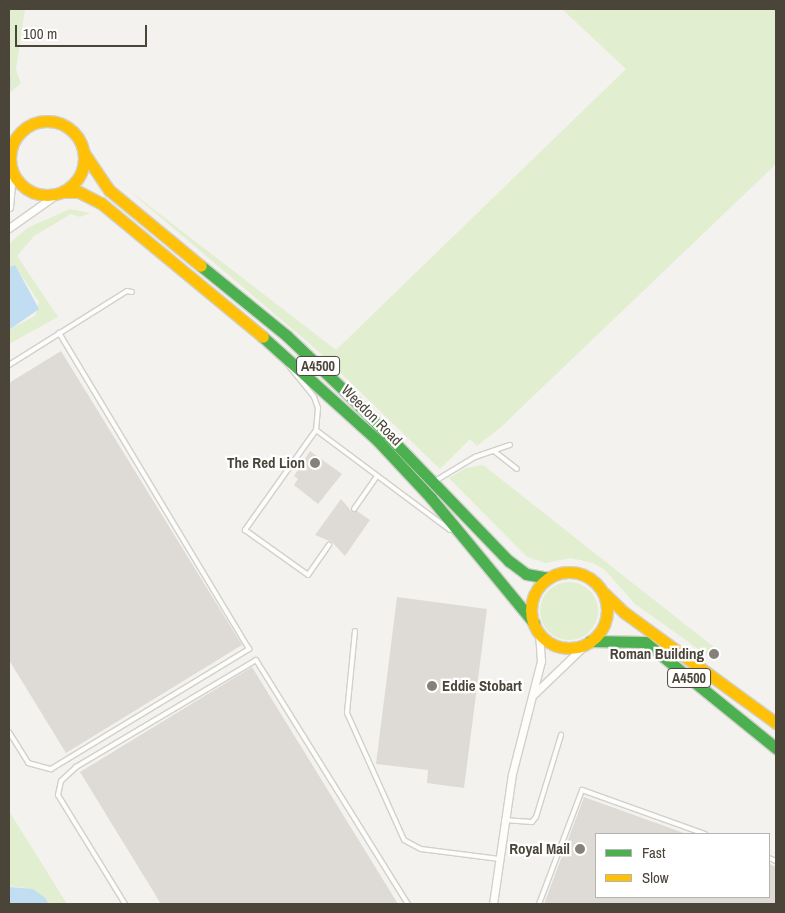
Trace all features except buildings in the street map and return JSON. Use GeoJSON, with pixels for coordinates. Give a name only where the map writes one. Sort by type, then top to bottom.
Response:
{"type":"FeatureCollection","features":[{"type":"Feature","properties":{"kind":"highway"},"geometry":{"type":"LineString","coordinates":[[9,127],[28,125],[59,122],[76,134],[84,153],[80,176],[60,193],[46,195],[26,189],[10,166],[13,142],[28,125]]}},
{"type":"Feature","properties":{"kind":"highway","name":"Weedon Road"},"geometry":{"type":"LineString","coordinates":[[84,153],[109,190],[287,336],[435,481],[519,570],[550,578]]}},
{"type":"Feature","properties":{"kind":"highway","name":"Weedon Road"},"geometry":{"type":"LineString","coordinates":[[60,193],[89,195],[101,203],[261,334],[377,440],[493,570],[537,628]]}},
{"type":"Feature","properties":{"kind":"highway","name":"A4500"},"geometry":{"type":"LineString","coordinates":[[550,578],[567,572],[581,574],[625,613],[776,723]]}},
{"type":"Feature","properties":{"kind":"highway"},"geometry":{"type":"LineString","coordinates":[[537,628],[533,598],[550,578]]}},
{"type":"Feature","properties":{"kind":"highway"},"geometry":{"type":"LineString","coordinates":[[589,642],[606,618],[602,591]]}},
{"type":"Feature","properties":{"kind":"highway","name":"A4500"},"geometry":{"type":"LineString","coordinates":[[537,628],[562,646],[624,639],[645,642],[776,748]]}},
{"type":"Feature","properties":{"kind":"street"},"geometry":{"type":"LineString","coordinates":[[9,207],[10,166]]}},
{"type":"Feature","properties":{"kind":"street"},"geometry":{"type":"LineString","coordinates":[[9,228],[60,193]]}},
{"type":"Feature","properties":{"kind":"street"},"geometry":{"type":"LineString","coordinates":[[493,904],[503,820],[522,729],[534,694],[542,660],[537,628]]}},
{"type":"Feature","properties":{"kind":"street"},"geometry":{"type":"LineString","coordinates":[[534,694],[589,642]]}},
{"type":"Feature","properties":{"kind":"lane"},"geometry":{"type":"LineString","coordinates":[[9,365],[127,291],[132,292]]}},
{"type":"Feature","properties":{"kind":"lane"},"geometry":{"type":"LineString","coordinates":[[9,732],[28,763],[51,769],[249,649],[59,334]]}},
{"type":"Feature","properties":{"kind":"lane"},"geometry":{"type":"LineString","coordinates":[[261,334],[314,397],[318,408],[316,430],[244,530],[308,574],[329,545]]}},
{"type":"Feature","properties":{"kind":"lane"},"geometry":{"type":"LineString","coordinates":[[316,430],[376,478],[439,520],[493,570]]}},
{"type":"Feature","properties":{"kind":"lane"},"geometry":{"type":"LineString","coordinates":[[435,481],[494,451],[510,445]]}},
{"type":"Feature","properties":{"kind":"lane"},"geometry":{"type":"LineString","coordinates":[[494,451],[517,469]]}},
{"type":"Feature","properties":{"kind":"lane"},"geometry":{"type":"LineString","coordinates":[[354,509],[376,478]]}},
{"type":"Feature","properties":{"kind":"lane"},"geometry":{"type":"LineString","coordinates":[[355,631],[347,713],[404,840],[421,849],[499,860]]}},
{"type":"Feature","properties":{"kind":"lane"},"geometry":{"type":"LineString","coordinates":[[125,904],[58,795],[61,781],[76,767],[256,660],[408,904]]}},
{"type":"Feature","properties":{"kind":"lane"},"geometry":{"type":"LineString","coordinates":[[503,820],[532,822],[536,817],[561,735]]}},
{"type":"Feature","properties":{"kind":"lane"},"geometry":{"type":"LineString","coordinates":[[539,904],[582,790],[702,833]]}},
{"type":"Feature","properties":{"kind":"green space"},"geometry":{"type":"Polygon","coordinates":[[[9,9],[25,9],[16,70],[21,83],[9,94],[9,9]]]}},
{"type":"Feature","properties":{"kind":"green space"},"geometry":{"type":"Polygon","coordinates":[[[562,9],[776,9],[776,164],[501,427],[477,446],[470,439],[440,469],[317,350],[126,188],[336,350],[626,69],[562,9]]]}},
{"type":"Feature","properties":{"kind":"green space"},"geometry":{"type":"Polygon","coordinates":[[[70,209],[90,213],[80,217],[71,214],[34,236],[17,256],[58,317],[9,344],[9,330],[35,316],[39,302],[15,266],[9,267],[9,244],[27,228],[70,209]]]}},
{"type":"Feature","properties":{"kind":"green space"},"geometry":{"type":"Polygon","coordinates":[[[483,465],[715,648],[711,658],[635,604],[605,570],[593,563],[571,558],[546,563],[527,557],[449,478],[466,468],[483,465]]]}},
{"type":"Feature","properties":{"kind":"green space"},"geometry":{"type":"Polygon","coordinates":[[[569,582],[585,587],[593,595],[598,611],[593,627],[585,635],[569,640],[553,635],[545,627],[540,611],[545,595],[553,587],[569,582]]]}},
{"type":"Feature","properties":{"kind":"green space"},"geometry":{"type":"Polygon","coordinates":[[[9,811],[67,904],[48,904],[28,888],[9,886],[9,811]]]}},
{"type":"Feature","properties":{"kind":"water"},"geometry":{"type":"Polygon","coordinates":[[[15,265],[39,309],[9,330],[9,267],[15,265]]]}},
{"type":"Feature","properties":{"kind":"waterway"},"geometry":{"type":"LineString","coordinates":[[9,76],[9,88]]}},
{"type":"Feature","properties":{"kind":"waterway"},"geometry":{"type":"LineString","coordinates":[[9,895],[30,897],[40,904]]}},
{"type":"Feature","properties":{"kind":"traffic: fast"},"geometry":{"type":"LineString","coordinates":[[201,266],[287,336],[349,395],[509,561],[526,574],[549,578]]}},
{"type":"Feature","properties":{"kind":"traffic: fast"},"geometry":{"type":"LineString","coordinates":[[263,337],[377,440],[431,498],[534,623]]}},
{"type":"Feature","properties":{"kind":"traffic: fast"},"geometry":{"type":"LineString","coordinates":[[590,641],[645,642],[776,748]]}},
{"type":"Feature","properties":{"kind":"traffic: slow"},"geometry":{"type":"LineString","coordinates":[[40,121],[54,121],[68,127],[78,137],[84,151],[84,158],[84,165],[78,179],[68,189],[54,195],[40,195],[26,189],[16,179],[10,165],[10,151],[16,137],[26,127],[40,121]]}},
{"type":"Feature","properties":{"kind":"traffic: slow"},"geometry":{"type":"LineString","coordinates":[[84,153],[109,190],[201,266]]}},
{"type":"Feature","properties":{"kind":"traffic: slow"},"geometry":{"type":"LineString","coordinates":[[63,192],[79,192],[101,203],[263,337]]}},
{"type":"Feature","properties":{"kind":"traffic: slow"},"geometry":{"type":"LineString","coordinates":[[569,572],[583,575],[596,583],[604,596],[607,610],[604,624],[596,637],[583,645],[569,648],[555,645],[542,637],[534,624],[531,610],[534,596],[542,583],[555,575],[569,572]]}},
{"type":"Feature","properties":{"kind":"traffic: slow"},"geometry":{"type":"LineString","coordinates":[[604,593],[625,613],[776,723]]}},
{"type":"Feature","properties":{"kind":"place","name":"The Red Lion"},"geometry":{"type":"Point","coordinates":[315,463]}},
{"type":"Feature","properties":{"kind":"place","name":"Roman Building"},"geometry":{"type":"Point","coordinates":[714,654]}},
{"type":"Feature","properties":{"kind":"place","name":"Eddie Stobart"},"geometry":{"type":"Point","coordinates":[432,686]}},
{"type":"Feature","properties":{"kind":"place","name":"Royal Mail"},"geometry":{"type":"Point","coordinates":[580,849]}}]}
